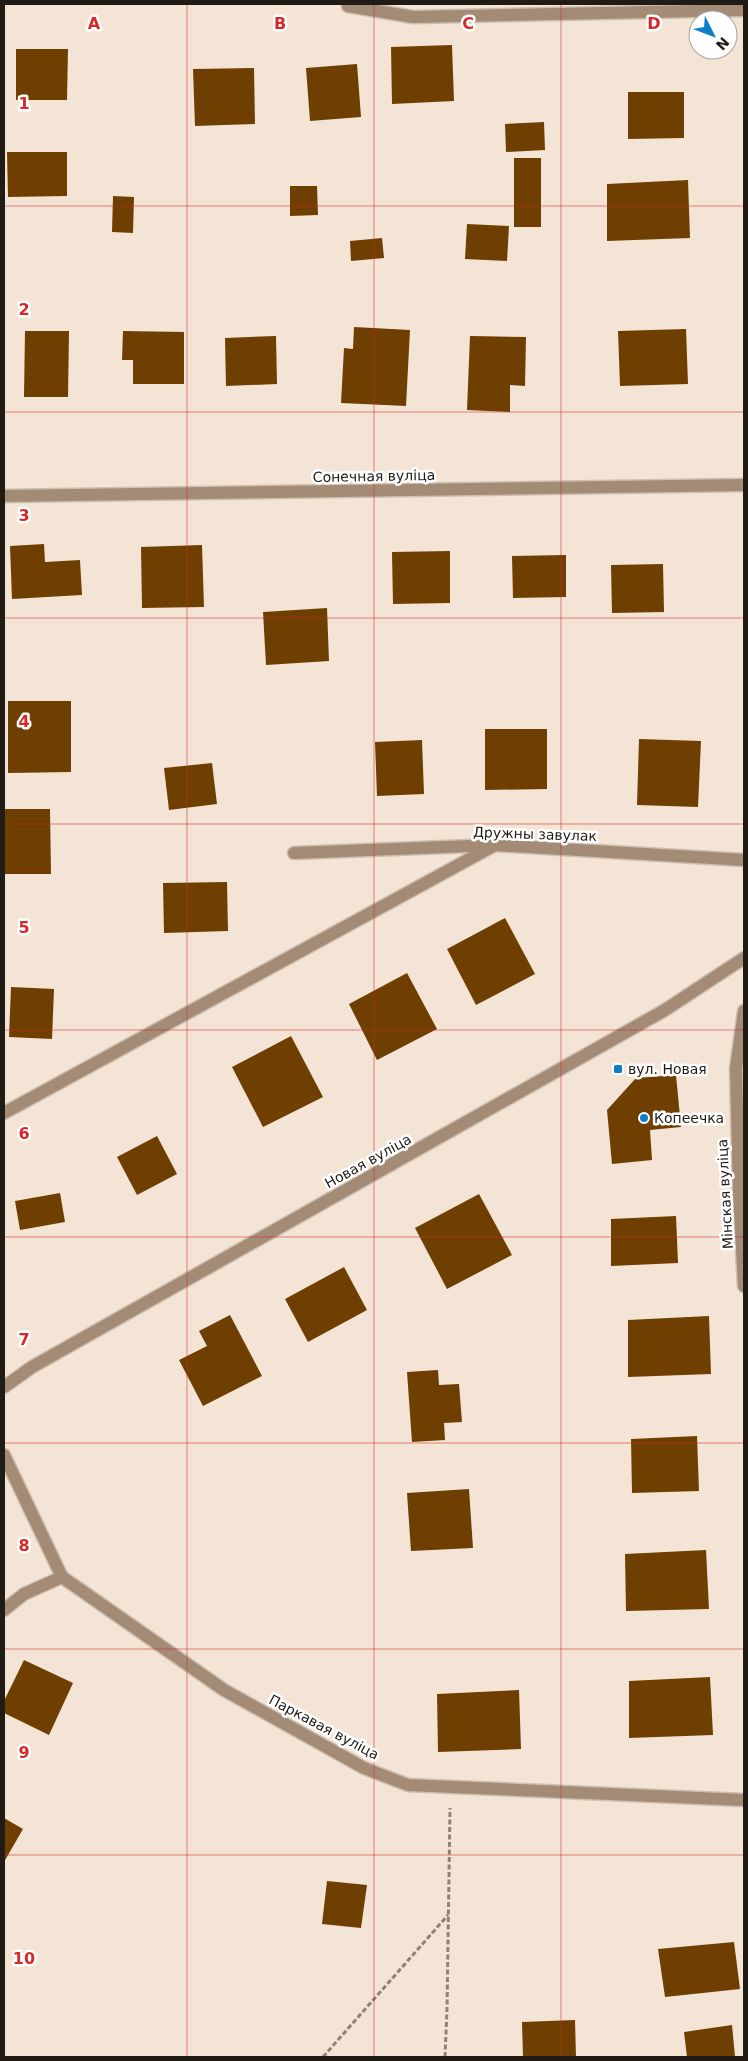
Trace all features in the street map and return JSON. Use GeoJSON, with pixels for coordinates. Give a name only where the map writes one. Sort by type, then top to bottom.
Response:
{"type":"FeatureCollection","features":[{"type":"Feature","properties":{"kind":"street"},"geometry":{"type":"LineString","coordinates":[[348,4],[348,6],[413,17],[744,10]]}},
{"type":"Feature","properties":{"kind":"street","name":"Сонечная вуліца"},"geometry":{"type":"LineString","coordinates":[[4,496],[744,485]]}},
{"type":"Feature","properties":{"kind":"street"},"geometry":{"type":"LineString","coordinates":[[4,1112],[495,845]]}},
{"type":"Feature","properties":{"kind":"street","name":"Дружны завулак"},"geometry":{"type":"LineString","coordinates":[[294,853],[495,845],[744,860]]}},
{"type":"Feature","properties":{"kind":"street","name":"Новая вуліца"},"geometry":{"type":"LineString","coordinates":[[4,1387],[32,1367],[665,1010],[744,958]]}},
{"type":"Feature","properties":{"kind":"street","name":"Мінская вуліца"},"geometry":{"type":"LineString","coordinates":[[744,1011],[736,1068],[744,1286]]}},
{"type":"Feature","properties":{"kind":"street","name":"Паркавая вуліца"},"geometry":{"type":"LineString","coordinates":[[4,1455],[62,1577],[224,1690],[364,1768],[408,1785],[744,1800]]}},
{"type":"Feature","properties":{"kind":"street"},"geometry":{"type":"LineString","coordinates":[[4,1610],[24,1594],[62,1577]]}},
{"type":"Feature","properties":{"kind":"path"},"geometry":{"type":"LineString","coordinates":[[444,2057],[450,1787]]}},
{"type":"Feature","properties":{"kind":"path"},"geometry":{"type":"LineString","coordinates":[[323,2057],[448,1914]]}},
{"type":"Feature","properties":{"kind":"building"},"geometry":{"type":"Polygon","coordinates":[[[452,45],[454,101],[392,104],[391,47],[452,45]]]}},
{"type":"Feature","properties":{"kind":"building"},"geometry":{"type":"Polygon","coordinates":[[[16,49],[68,49],[67,100],[16,100],[16,49]]]}},
{"type":"Feature","properties":{"kind":"building"},"geometry":{"type":"Polygon","coordinates":[[[357,64],[361,117],[310,121],[306,68],[357,64]]]}},
{"type":"Feature","properties":{"kind":"building"},"geometry":{"type":"Polygon","coordinates":[[[254,68],[255,124],[195,126],[193,69],[254,68]]]}},
{"type":"Feature","properties":{"kind":"building"},"geometry":{"type":"Polygon","coordinates":[[[628,92],[684,92],[684,138],[628,139],[628,92]]]}},
{"type":"Feature","properties":{"kind":"building"},"geometry":{"type":"Polygon","coordinates":[[[544,122],[545,150],[506,152],[505,124],[544,122]]]}},
{"type":"Feature","properties":{"kind":"building"},"geometry":{"type":"Polygon","coordinates":[[[7,152],[67,152],[67,196],[8,197],[7,152]]]}},
{"type":"Feature","properties":{"kind":"building"},"geometry":{"type":"Polygon","coordinates":[[[514,158],[541,158],[541,227],[514,227],[514,158]]]}},
{"type":"Feature","properties":{"kind":"building"},"geometry":{"type":"Polygon","coordinates":[[[688,180],[690,238],[607,241],[607,184],[688,180]]]}},
{"type":"Feature","properties":{"kind":"building"},"geometry":{"type":"Polygon","coordinates":[[[290,186],[317,186],[318,215],[290,216],[290,186]]]}},
{"type":"Feature","properties":{"kind":"building"},"geometry":{"type":"Polygon","coordinates":[[[113,196],[134,197],[133,233],[112,232],[113,196]]]}},
{"type":"Feature","properties":{"kind":"building"},"geometry":{"type":"Polygon","coordinates":[[[467,224],[509,226],[507,261],[465,259],[467,224]]]}},
{"type":"Feature","properties":{"kind":"building"},"geometry":{"type":"Polygon","coordinates":[[[382,238],[384,258],[351,261],[350,241],[382,238]]]}},
{"type":"Feature","properties":{"kind":"building"},"geometry":{"type":"Polygon","coordinates":[[[354,327],[410,330],[406,406],[341,403],[344,348],[353,349],[354,327]]]}},
{"type":"Feature","properties":{"kind":"building"},"geometry":{"type":"Polygon","coordinates":[[[686,329],[688,384],[620,386],[618,331],[686,329]]]}},
{"type":"Feature","properties":{"kind":"building"},"geometry":{"type":"Polygon","coordinates":[[[25,331],[69,331],[68,397],[24,397],[25,331]]]}},
{"type":"Feature","properties":{"kind":"building"},"geometry":{"type":"Polygon","coordinates":[[[123,331],[184,332],[184,384],[133,384],[133,360],[122,360],[123,331]]]}},
{"type":"Feature","properties":{"kind":"building"},"geometry":{"type":"Polygon","coordinates":[[[276,336],[277,384],[226,386],[225,338],[276,336]]]}},
{"type":"Feature","properties":{"kind":"building"},"geometry":{"type":"Polygon","coordinates":[[[470,336],[526,337],[525,386],[510,385],[510,412],[467,410],[470,336]]]}},
{"type":"Feature","properties":{"kind":"building"},"geometry":{"type":"Polygon","coordinates":[[[44,544],[45,562],[80,560],[82,595],[12,599],[10,546],[44,544]]]}},
{"type":"Feature","properties":{"kind":"building"},"geometry":{"type":"Polygon","coordinates":[[[202,545],[204,607],[142,608],[141,547],[202,545]]]}},
{"type":"Feature","properties":{"kind":"building"},"geometry":{"type":"Polygon","coordinates":[[[450,551],[450,603],[393,604],[392,552],[450,551]]]}},
{"type":"Feature","properties":{"kind":"building"},"geometry":{"type":"Polygon","coordinates":[[[566,555],[566,597],[513,598],[512,556],[566,555]]]}},
{"type":"Feature","properties":{"kind":"building"},"geometry":{"type":"Polygon","coordinates":[[[663,564],[664,612],[612,613],[611,565],[663,564]]]}},
{"type":"Feature","properties":{"kind":"building"},"geometry":{"type":"Polygon","coordinates":[[[327,608],[329,661],[266,665],[263,612],[327,608]]]}},
{"type":"Feature","properties":{"kind":"building"},"geometry":{"type":"Polygon","coordinates":[[[8,701],[71,701],[71,772],[8,773],[8,701]]]}},
{"type":"Feature","properties":{"kind":"building"},"geometry":{"type":"Polygon","coordinates":[[[485,729],[547,729],[547,789],[485,790],[485,729]]]}},
{"type":"Feature","properties":{"kind":"building"},"geometry":{"type":"Polygon","coordinates":[[[639,739],[701,741],[698,807],[637,805],[639,739]]]}},
{"type":"Feature","properties":{"kind":"building"},"geometry":{"type":"Polygon","coordinates":[[[422,740],[424,794],[377,796],[375,742],[422,740]]]}},
{"type":"Feature","properties":{"kind":"building"},"geometry":{"type":"Polygon","coordinates":[[[212,763],[217,804],[169,810],[164,768],[212,763]]]}},
{"type":"Feature","properties":{"kind":"building"},"geometry":{"type":"Polygon","coordinates":[[[5,809],[50,809],[51,874],[5,874],[5,809]]]}},
{"type":"Feature","properties":{"kind":"building"},"geometry":{"type":"Polygon","coordinates":[[[227,882],[228,931],[164,933],[163,883],[227,882]]]}},
{"type":"Feature","properties":{"kind":"building"},"geometry":{"type":"Polygon","coordinates":[[[505,918],[535,974],[476,1005],[447,949],[505,918]]]}},
{"type":"Feature","properties":{"kind":"building"},"geometry":{"type":"Polygon","coordinates":[[[407,973],[437,1029],[377,1060],[349,1004],[407,973]]]}},
{"type":"Feature","properties":{"kind":"building"},"geometry":{"type":"Polygon","coordinates":[[[11,987],[54,989],[52,1039],[9,1037],[11,987]]]}},
{"type":"Feature","properties":{"kind":"building"},"geometry":{"type":"Polygon","coordinates":[[[291,1036],[323,1097],[263,1127],[232,1067],[291,1036]]]}},
{"type":"Feature","properties":{"kind":"building","name":"Копеечка"},"geometry":{"type":"Polygon","coordinates":[[[676,1075],[681,1127],[650,1130],[652,1160],[612,1164],[607,1110],[636,1078],[676,1075]]]}},
{"type":"Feature","properties":{"kind":"building"},"geometry":{"type":"Polygon","coordinates":[[[157,1136],[177,1174],[137,1195],[117,1157],[157,1136]]]}},
{"type":"Feature","properties":{"kind":"building"},"geometry":{"type":"Polygon","coordinates":[[[60,1193],[65,1222],[20,1230],[15,1201],[60,1193]]]}},
{"type":"Feature","properties":{"kind":"building"},"geometry":{"type":"Polygon","coordinates":[[[479,1194],[512,1255],[447,1289],[415,1228],[479,1194]]]}},
{"type":"Feature","properties":{"kind":"building"},"geometry":{"type":"Polygon","coordinates":[[[676,1216],[678,1263],[611,1266],[611,1219],[676,1216]]]}},
{"type":"Feature","properties":{"kind":"building"},"geometry":{"type":"Polygon","coordinates":[[[344,1267],[367,1310],[308,1342],[285,1299],[344,1267]]]}},
{"type":"Feature","properties":{"kind":"building"},"geometry":{"type":"Polygon","coordinates":[[[230,1315],[262,1376],[203,1406],[179,1360],[207,1346],[199,1331],[230,1315]]]}},
{"type":"Feature","properties":{"kind":"building"},"geometry":{"type":"Polygon","coordinates":[[[709,1316],[711,1374],[628,1377],[628,1320],[709,1316]]]}},
{"type":"Feature","properties":{"kind":"building"},"geometry":{"type":"Polygon","coordinates":[[[438,1370],[439,1385],[459,1384],[462,1422],[444,1423],[445,1440],[412,1442],[407,1372],[438,1370]]]}},
{"type":"Feature","properties":{"kind":"building"},"geometry":{"type":"Polygon","coordinates":[[[697,1436],[699,1491],[632,1493],[631,1439],[697,1436]]]}},
{"type":"Feature","properties":{"kind":"building"},"geometry":{"type":"Polygon","coordinates":[[[469,1489],[473,1548],[411,1551],[407,1493],[469,1489]]]}},
{"type":"Feature","properties":{"kind":"building"},"geometry":{"type":"Polygon","coordinates":[[[706,1550],[709,1609],[626,1611],[625,1554],[706,1550]]]}},
{"type":"Feature","properties":{"kind":"building"},"geometry":{"type":"Polygon","coordinates":[[[24,1660],[73,1683],[49,1735],[4,1713],[4,1701],[24,1660]]]}},
{"type":"Feature","properties":{"kind":"building"},"geometry":{"type":"Polygon","coordinates":[[[710,1677],[713,1735],[629,1738],[629,1681],[710,1677]]]}},
{"type":"Feature","properties":{"kind":"building"},"geometry":{"type":"Polygon","coordinates":[[[519,1690],[521,1749],[438,1752],[437,1694],[519,1690]]]}},
{"type":"Feature","properties":{"kind":"building"},"geometry":{"type":"Polygon","coordinates":[[[4,1818],[23,1829],[4,1862],[4,1818]]]}},
{"type":"Feature","properties":{"kind":"building"},"geometry":{"type":"Polygon","coordinates":[[[327,1881],[367,1885],[361,1928],[322,1924],[327,1881]]]}},
{"type":"Feature","properties":{"kind":"building"},"geometry":{"type":"Polygon","coordinates":[[[734,1942],[740,1989],[665,1997],[658,1949],[734,1942]]]}},
{"type":"Feature","properties":{"kind":"building"},"geometry":{"type":"Polygon","coordinates":[[[575,2020],[576,2057],[523,2057],[522,2022],[575,2020]]]}},
{"type":"Feature","properties":{"kind":"building"},"geometry":{"type":"Polygon","coordinates":[[[732,2025],[735,2057],[687,2057],[684,2032],[732,2025]]]}},
{"type":"Feature","properties":{"kind":"place","name":"вул. Новая"},"geometry":{"type":"Point","coordinates":[618,1069]}},
{"type":"Feature","properties":{"kind":"place","name":"Копеечка"},"geometry":{"type":"Point","coordinates":[644,1118]}}]}
